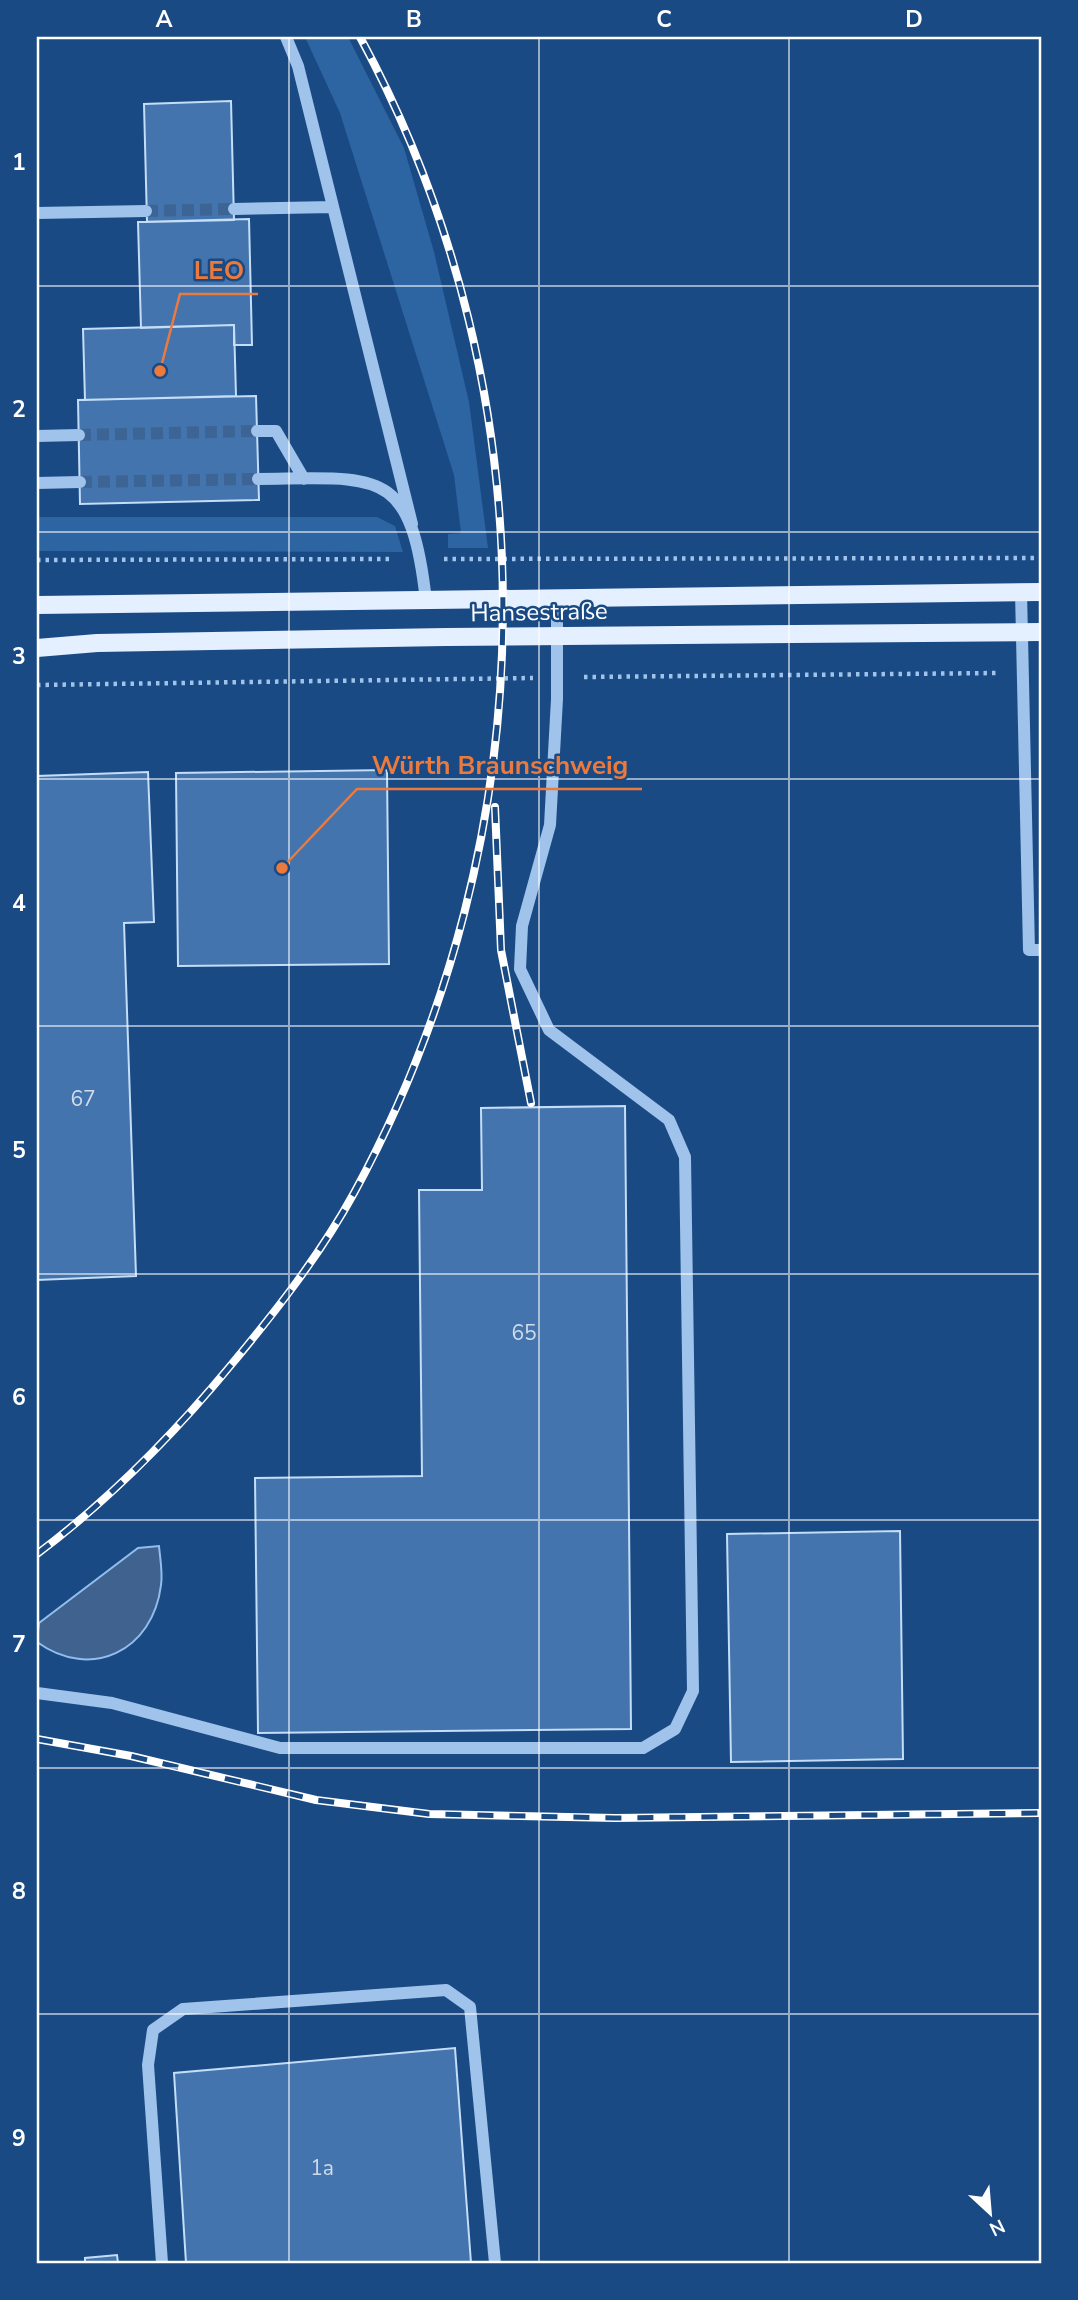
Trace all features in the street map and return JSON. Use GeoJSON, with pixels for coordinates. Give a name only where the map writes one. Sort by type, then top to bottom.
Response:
{"type":"FeatureCollection","features":[{"type":"Feature","properties":{"kind":"main road","name":"Hansestraße"},"geometry":{"type":"LineString","coordinates":[[37,605],[1041,592]]}},
{"type":"Feature","properties":{"kind":"main road","name":"Hansestraße"},"geometry":{"type":"LineString","coordinates":[[37,648],[97,643],[1041,632]]}},
{"type":"Feature","properties":{"kind":"lane"},"geometry":{"type":"LineString","coordinates":[[286,37],[298,66],[421,559],[426,601]]}},
{"type":"Feature","properties":{"kind":"lane"},"geometry":{"type":"LineString","coordinates":[[234,209],[333,207]]}},
{"type":"Feature","properties":{"kind":"lane"},"geometry":{"type":"LineString","coordinates":[[37,212],[146,211]]}},
{"type":"Feature","properties":{"kind":"lane"},"geometry":{"type":"LineString","coordinates":[[257,432],[276,431],[303,479]]}},
{"type":"Feature","properties":{"kind":"lane"},"geometry":{"type":"LineString","coordinates":[[37,436],[79,435]]}},
{"type":"Feature","properties":{"kind":"lane"},"geometry":{"type":"LineString","coordinates":[[258,480],[357,478],[394,495],[412,524]]}},
{"type":"Feature","properties":{"kind":"lane"},"geometry":{"type":"LineString","coordinates":[[37,483],[80,482]]}},
{"type":"Feature","properties":{"kind":"lane"},"geometry":{"type":"LineString","coordinates":[[1021,592],[1029,950],[1041,950]]}},
{"type":"Feature","properties":{"kind":"lane"},"geometry":{"type":"LineString","coordinates":[[37,1693],[113,1703],[280,1748],[643,1748],[675,1729],[693,1691],[685,1157],[669,1120],[549,1030],[520,969],[522,926],[550,825],[557,699],[557,600]]}},
{"type":"Feature","properties":{"kind":"lane"},"geometry":{"type":"LineString","coordinates":[[162,2263],[148,2065],[153,2030],[183,2009],[446,1990],[470,2007],[495,2263]]}},
{"type":"Feature","properties":{"kind":"path"},"geometry":{"type":"LineString","coordinates":[[37,560],[1041,558]]}},
{"type":"Feature","properties":{"kind":"shaded area"},"geometry":{"type":"Polygon","coordinates":[[[305,37],[348,37],[404,148],[434,252],[469,402],[488,548],[448,548],[448,534],[461,533],[454,475],[340,113],[305,37]]]}},
{"type":"Feature","properties":{"kind":"shaded area"},"geometry":{"type":"Polygon","coordinates":[[[37,517],[377,517],[395,526],[403,552],[37,551],[37,517]]]}},
{"type":"Feature","properties":{"kind":"shaded area"},"geometry":{"type":"Polygon","coordinates":[[[159,1546],[162,1580],[156,1608],[146,1627],[132,1642],[116,1653],[98,1659],[78,1659],[58,1653],[37,1642],[39,1623],[138,1548],[159,1546]]]}},
{"type":"Feature","properties":{"kind":"building"},"geometry":{"type":"Polygon","coordinates":[[[231,101],[234,220],[147,222],[144,104],[231,101]]]}},
{"type":"Feature","properties":{"kind":"building"},"geometry":{"type":"Polygon","coordinates":[[[249,219],[252,345],[234,345],[234,325],[141,328],[138,222],[249,219]]]}},
{"type":"Feature","properties":{"kind":"building"},"geometry":{"type":"Polygon","coordinates":[[[234,325],[236,396],[85,400],[83,329],[234,325]]]}},
{"type":"Feature","properties":{"kind":"building"},"geometry":{"type":"Polygon","coordinates":[[[256,396],[259,500],[80,504],[78,400],[256,396]]]}},
{"type":"Feature","properties":{"kind":"building"},"geometry":{"type":"Polygon","coordinates":[[[387,770],[389,964],[178,966],[176,773],[387,770]]]}},
{"type":"Feature","properties":{"kind":"building"},"geometry":{"type":"Polygon","coordinates":[[[148,772],[154,922],[124,923],[136,1276],[37,1280],[37,776],[148,772]]]}},
{"type":"Feature","properties":{"kind":"building"},"geometry":{"type":"Polygon","coordinates":[[[625,1106],[631,1729],[258,1733],[255,1478],[422,1476],[419,1190],[482,1190],[481,1108],[625,1106]]]}},
{"type":"Feature","properties":{"kind":"building"},"geometry":{"type":"Polygon","coordinates":[[[900,1531],[903,1759],[731,1762],[727,1534],[900,1531]]]}},
{"type":"Feature","properties":{"kind":"building"},"geometry":{"type":"Polygon","coordinates":[[[455,2048],[471,2263],[186,2263],[174,2073],[455,2048]]]}},
{"type":"Feature","properties":{"kind":"building"},"geometry":{"type":"Polygon","coordinates":[[[117,2255],[118,2263],[85,2263],[85,2258],[117,2255]]]}},
{"type":"Feature","properties":{"kind":"tunnel"},"geometry":{"type":"LineString","coordinates":[[146,211],[234,209]]}},
{"type":"Feature","properties":{"kind":"tunnel"},"geometry":{"type":"LineString","coordinates":[[79,435],[257,431]]}},
{"type":"Feature","properties":{"kind":"tunnel"},"geometry":{"type":"LineString","coordinates":[[80,482],[258,479]]}},
{"type":"Feature","properties":{"kind":"railway"},"geometry":{"type":"LineString","coordinates":[[37,1554],[115,1489],[187,1416],[264,1324],[327,1238],[354,1193],[418,1056],[464,912],[493,765],[503,615],[495,466],[468,318],[423,175],[360,37]]}},
{"type":"Feature","properties":{"kind":"railway"},"geometry":{"type":"LineString","coordinates":[[495,807],[501,950],[531,1103]]}},
{"type":"Feature","properties":{"kind":"railway"},"geometry":{"type":"LineString","coordinates":[[37,1739],[131,1756],[316,1800],[429,1814],[615,1818],[1041,1813]]}},
{"type":"Feature","properties":{"kind":"place","name":"LEO"},"geometry":{"type":"Point","coordinates":[160,371]}},
{"type":"Feature","properties":{"kind":"place","name":"Würth Braunschweig"},"geometry":{"type":"Point","coordinates":[282,868]}}]}
